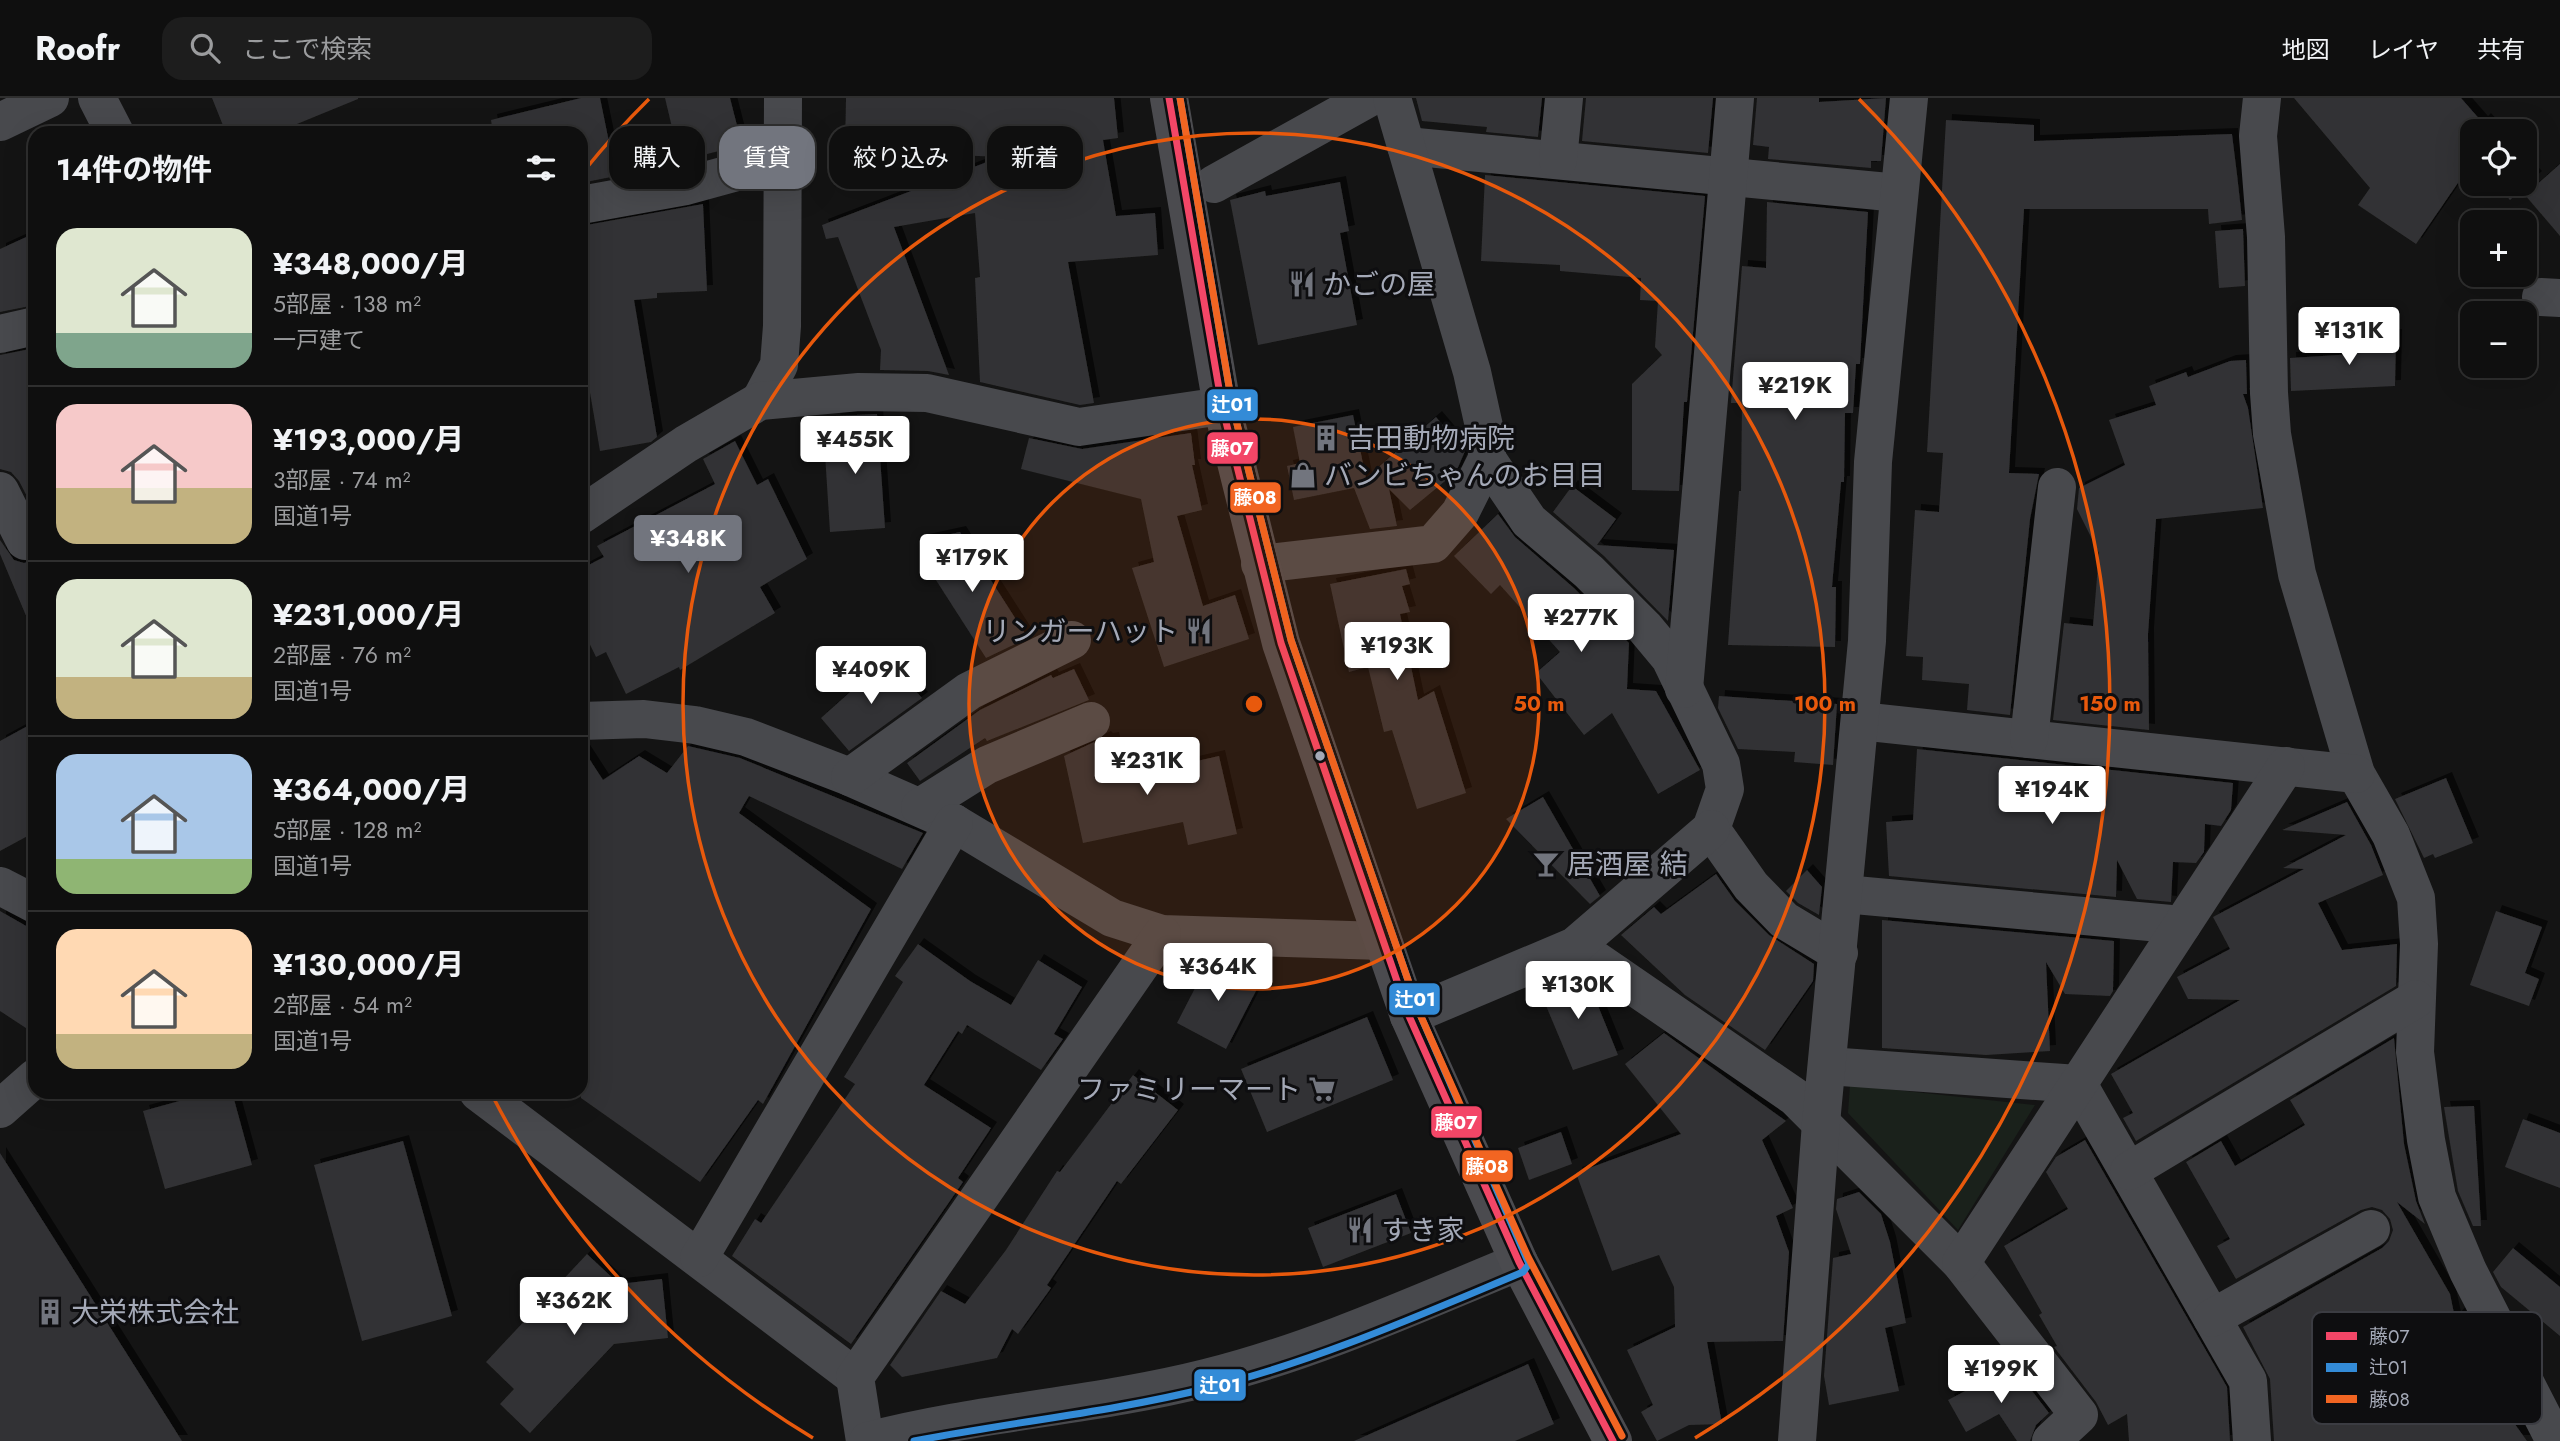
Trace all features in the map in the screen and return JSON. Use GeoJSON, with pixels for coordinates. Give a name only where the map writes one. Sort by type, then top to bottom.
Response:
{"type":"FeatureCollection","features":[{"type":"Feature","properties":{"kind":"highway"},"geometry":{"type":"LineString","coordinates":[[1170,98],[1222,405],[1281,643],[1409,1016],[1519,1262],[1613,1441]]}},
{"type":"Feature","properties":{"kind":"street"},"geometry":{"type":"LineString","coordinates":[[0,121],[50,98]]}},
{"type":"Feature","properties":{"kind":"street"},"geometry":{"type":"LineString","coordinates":[[97,98],[111,126]]}},
{"type":"Feature","properties":{"kind":"street"},"geometry":{"type":"LineString","coordinates":[[782,126],[783,98]]}},
{"type":"Feature","properties":{"kind":"street"},"geometry":{"type":"LineString","coordinates":[[1214,184],[1369,98]]}},
{"type":"Feature","properties":{"kind":"street"},"geometry":{"type":"LineString","coordinates":[[1260,564],[1433,544],[1460,513],[1486,460],[1487,440],[1472,372],[1392,98]]}},
{"type":"Feature","properties":{"kind":"street"},"geometry":{"type":"LineString","coordinates":[[1558,160],[1564,98]]}},
{"type":"Feature","properties":{"kind":"street"},"geometry":{"type":"LineString","coordinates":[[1684,692],[1735,98]]}},
{"type":"Feature","properties":{"kind":"street"},"geometry":{"type":"LineString","coordinates":[[1797,1441],[1821,1123],[1867,641],[1873,462],[1909,98]]}},
{"type":"Feature","properties":{"kind":"street"},"geometry":{"type":"LineString","coordinates":[[2262,98],[2258,136],[2266,237],[2272,434],[2297,573],[2356,774],[2391,835],[2406,866],[2416,898],[2419,944],[2416,999],[2418,1087],[2438,1197],[2454,1242],[2490,1312]]}},
{"type":"Feature","properties":{"kind":"street"},"geometry":{"type":"LineString","coordinates":[[1406,146],[1899,192]]}},
{"type":"Feature","properties":{"kind":"street"},"geometry":{"type":"LineString","coordinates":[[588,204],[686,186],[719,177]]}},
{"type":"Feature","properties":{"kind":"street"},"geometry":{"type":"LineString","coordinates":[[760,401],[779,365],[783,256],[781,189]]}},
{"type":"Feature","properties":{"kind":"street"},"geometry":{"type":"LineString","coordinates":[[0,334],[28,328]]}},
{"type":"Feature","properties":{"kind":"street"},"geometry":{"type":"LineString","coordinates":[[588,510],[687,444],[760,401],[859,392],[927,393],[1079,427],[1222,405]]}},
{"type":"Feature","properties":{"kind":"street"},"geometry":{"type":"LineString","coordinates":[[1409,1016],[1575,946],[1711,829],[1725,789],[1721,764],[1684,692],[1670,658],[1645,628],[1589,572],[1529,522],[1486,460]]}},
{"type":"Feature","properties":{"kind":"street"},"geometry":{"type":"LineString","coordinates":[[2029,739],[2057,487]]}},
{"type":"Feature","properties":{"kind":"street"},"geometry":{"type":"LineString","coordinates":[[0,491],[25,541]]}},
{"type":"Feature","properties":{"kind":"street"},"geometry":{"type":"LineString","coordinates":[[850,777],[969,691],[1072,640]]}},
{"type":"Feature","properties":{"kind":"street"},"geometry":{"type":"LineString","coordinates":[[588,722],[644,719],[695,725],[746,737],[850,777],[954,823],[1112,918],[1162,934],[1382,941]]}},
{"type":"Feature","properties":{"kind":"street"},"geometry":{"type":"LineString","coordinates":[[920,807],[987,765],[1091,721]]}},
{"type":"Feature","properties":{"kind":"street"},"geometry":{"type":"LineString","coordinates":[[1860,721],[2356,774]]}},
{"type":"Feature","properties":{"kind":"street"},"geometry":{"type":"LineString","coordinates":[[1961,1263],[2286,766]]}},
{"type":"Feature","properties":{"kind":"street"},"geometry":{"type":"LineString","coordinates":[[699,1258],[954,823]]}},
{"type":"Feature","properties":{"kind":"street"},"geometry":{"type":"LineString","coordinates":[[1711,829],[1752,886],[1784,919],[1839,953]]}},
{"type":"Feature","properties":{"kind":"street"},"geometry":{"type":"LineString","coordinates":[[0,886],[28,900]]}},
{"type":"Feature","properties":{"kind":"street"},"geometry":{"type":"LineString","coordinates":[[1844,894],[2182,925]]}},
{"type":"Feature","properties":{"kind":"street"},"geometry":{"type":"LineString","coordinates":[[855,1377],[1162,934]]}},
{"type":"Feature","properties":{"kind":"street"},"geometry":{"type":"LineString","coordinates":[[1575,946],[1795,1097],[1961,1263],[2079,1415],[2052,1441]]}},
{"type":"Feature","properties":{"kind":"street"},"geometry":{"type":"LineString","coordinates":[[2129,1171],[2416,999]]}},
{"type":"Feature","properties":{"kind":"street"},"geometry":{"type":"LineString","coordinates":[[1828,1066],[2078,1084]]}},
{"type":"Feature","properties":{"kind":"street"},"geometry":{"type":"LineString","coordinates":[[0,1109],[28,1084]]}},
{"type":"Feature","properties":{"kind":"street"},"geometry":{"type":"LineString","coordinates":[[2078,1084],[2248,1381],[2252,1441]]}},
{"type":"Feature","properties":{"kind":"street"},"geometry":{"type":"LineString","coordinates":[[487,1099],[855,1377],[866,1441],[915,1429],[1126,1396],[1209,1377],[1358,1329],[1519,1262]]}},
{"type":"Feature","properties":{"kind":"street"},"geometry":{"type":"LineString","coordinates":[[2212,1318],[2371,1229]]}},
{"type":"Feature","properties":{"kind":"street"},"geometry":{"type":"LineString","coordinates":[[2542,1415],[2555,1441]]}},
{"type":"Feature","properties":{"kind":"shaded area"},"geometry":{"type":"Polygon","coordinates":[[[1850,1085],[2035,1105],[1958,1230],[1848,1113],[1850,1085]]]}},
{"type":"Feature","properties":{"kind":"building"},"geometry":{"type":"Polygon","coordinates":[[[212,98],[358,98],[292,126],[223,126],[212,98]]]}},
{"type":"Feature","properties":{"kind":"building"},"geometry":{"type":"Polygon","coordinates":[[[581,98],[600,98],[609,142],[609,177],[588,182],[588,126],[492,126],[491,120],[581,98]]]}},
{"type":"Feature","properties":{"kind":"building"},"geometry":{"type":"Polygon","coordinates":[[[665,98],[730,98],[737,126],[719,126],[719,151],[705,155],[705,126],[672,126],[665,98]]]}},
{"type":"Feature","properties":{"kind":"building"},"geometry":{"type":"Polygon","coordinates":[[[846,98],[1114,98],[1118,138],[1103,140],[1116,216],[1155,213],[1158,255],[1068,262],[1094,403],[1080,405],[980,382],[975,278],[980,277],[975,213],[894,227],[949,375],[928,371],[880,370],[881,350],[838,237],[826,239],[822,225],[916,189],[973,189],[973,167],[987,162],[987,189],[1083,189],[1083,126],[987,126],[987,156],[973,156],[973,126],[845,126],[846,98]]]}},
{"type":"Feature","properties":{"kind":"building"},"geometry":{"type":"Polygon","coordinates":[[[1416,98],[1542,98],[1538,137],[1486,132],[1487,127],[1422,121],[1416,98]]]}},
{"type":"Feature","properties":{"kind":"building"},"geometry":{"type":"Polygon","coordinates":[[[1586,98],[1713,98],[1708,153],[1582,141],[1586,98]]]}},
{"type":"Feature","properties":{"kind":"building"},"geometry":{"type":"Polygon","coordinates":[[[1757,98],[1819,98],[1819,102],[1886,98],[1881,161],[1871,161],[1871,168],[1768,159],[1769,147],[1753,145],[1757,98]]]}},
{"type":"Feature","properties":{"kind":"building"},"geometry":{"type":"Polygon","coordinates":[[[2294,98],[2461,98],[2479,119],[2460,119],[2460,180],[2416,244],[2358,205],[2370,188],[2294,98]]]}},
{"type":"Feature","properties":{"kind":"building"},"geometry":{"type":"Polygon","coordinates":[[[1946,120],[2034,125],[2034,141],[2232,134],[2242,220],[2209,224],[2208,209],[2024,209],[2009,473],[2039,474],[2030,519],[2010,715],[1967,710],[1969,684],[1922,680],[1923,657],[1906,656],[1915,510],[1939,512],[1943,453],[1927,452],[1946,120]]]}},
{"type":"Feature","properties":{"kind":"building"},"geometry":{"type":"Polygon","coordinates":[[[2560,164],[2560,236],[2526,196],[2537,196],[2537,184],[2560,164]]]}},
{"type":"Feature","properties":{"kind":"building"},"geometry":{"type":"Polygon","coordinates":[[[1485,175],[1705,196],[1687,402],[1684,402],[1679,491],[1632,490],[1632,384],[1662,355],[1655,347],[1658,301],[1640,300],[1641,278],[1560,271],[1560,265],[1481,261],[1485,175]]]}},
{"type":"Feature","properties":{"kind":"building"},"geometry":{"type":"Polygon","coordinates":[[[1340,182],[1349,231],[1340,233],[1357,325],[1258,345],[1230,200],[1265,191],[1266,196],[1340,182]]]}},
{"type":"Feature","properties":{"kind":"building"},"geometry":{"type":"Polygon","coordinates":[[[1767,202],[1868,212],[1860,364],[1856,364],[1853,413],[1845,413],[1844,482],[1841,482],[1832,587],[1836,587],[1835,647],[1728,645],[1741,491],[1742,403],[1731,403],[1742,266],[1766,268],[1767,202]]]}},
{"type":"Feature","properties":{"kind":"building"},"geometry":{"type":"Polygon","coordinates":[[[703,204],[707,291],[657,293],[657,298],[634,300],[657,437],[651,442],[600,451],[588,381],[588,225],[703,204]]]}},
{"type":"Feature","properties":{"kind":"building"},"geometry":{"type":"Polygon","coordinates":[[[2243,229],[2245,286],[2219,288],[2215,231],[2243,229]]]}},
{"type":"Feature","properties":{"kind":"building"},"geometry":{"type":"Polygon","coordinates":[[[28,236],[28,306],[0,312],[0,249],[28,236]]]}},
{"type":"Feature","properties":{"kind":"building"},"geometry":{"type":"Polygon","coordinates":[[[2396,335],[2395,386],[2291,391],[2290,358],[2354,354],[2353,336],[2396,335]]]}},
{"type":"Feature","properties":{"kind":"building"},"geometry":{"type":"Polygon","coordinates":[[[28,349],[28,498],[11,472],[0,469],[0,355],[28,349]]]}},
{"type":"Feature","properties":{"kind":"building"},"geometry":{"type":"Polygon","coordinates":[[[2246,360],[2247,394],[2243,394],[2248,408],[2263,508],[2156,519],[2148,634],[2149,730],[2053,720],[2064,623],[2093,626],[2099,553],[2077,509],[2079,488],[2125,465],[2109,420],[2156,405],[2149,386],[2186,372],[2188,377],[2230,361],[2246,360]]]}},
{"type":"Feature","properties":{"kind":"building"},"geometry":{"type":"Polygon","coordinates":[[[877,414],[885,528],[830,532],[825,454],[837,453],[834,416],[877,414]]]}},
{"type":"Feature","properties":{"kind":"building"},"geometry":{"type":"Polygon","coordinates":[[[1353,415],[1366,478],[1436,417],[1465,451],[1456,472],[1410,510],[1389,489],[1397,526],[1370,529],[1354,488],[1294,500],[1287,466],[1300,463],[1293,427],[1353,415]]]}},
{"type":"Feature","properties":{"kind":"building"},"geometry":{"type":"Polygon","coordinates":[[[1191,433],[1195,465],[1192,465],[1202,510],[1177,516],[1203,606],[1235,595],[1249,639],[1164,667],[1132,568],[1154,562],[1141,499],[1021,469],[1029,438],[1082,449],[1191,433]]]}},
{"type":"Feature","properties":{"kind":"building"},"geometry":{"type":"Polygon","coordinates":[[[735,441],[757,485],[768,479],[807,559],[760,587],[775,613],[680,670],[679,667],[626,694],[606,652],[596,657],[588,640],[588,565],[604,557],[597,546],[715,484],[703,459],[735,441]]]}},
{"type":"Feature","properties":{"kind":"building"},"geometry":{"type":"Polygon","coordinates":[[[1572,486],[1616,519],[1597,545],[1674,550],[1668,621],[1604,556],[1553,512],[1572,486]]]}},
{"type":"Feature","properties":{"kind":"building"},"geometry":{"type":"Polygon","coordinates":[[[1498,514],[1515,537],[1574,588],[1629,643],[1627,689],[1656,691],[1700,770],[1658,794],[1612,713],[1584,735],[1536,673],[1560,652],[1500,585],[1491,594],[1454,556],[1498,514]]]}},
{"type":"Feature","properties":{"kind":"building"},"geometry":{"type":"Polygon","coordinates":[[[960,532],[1028,638],[986,658],[925,563],[923,540],[960,532]]]}},
{"type":"Feature","properties":{"kind":"building"},"geometry":{"type":"Polygon","coordinates":[[[0,540],[14,560],[28,562],[28,620],[0,554],[0,540]]]}},
{"type":"Feature","properties":{"kind":"building"},"geometry":{"type":"Polygon","coordinates":[[[1406,569],[1410,584],[1402,586],[1410,612],[1400,614],[1418,700],[1434,691],[1466,793],[1417,809],[1392,730],[1384,732],[1368,667],[1349,672],[1330,584],[1406,569]]]}},
{"type":"Feature","properties":{"kind":"building"},"geometry":{"type":"Polygon","coordinates":[[[887,659],[922,698],[849,751],[821,718],[887,659]]]}},
{"type":"Feature","properties":{"kind":"building"},"geometry":{"type":"Polygon","coordinates":[[[1074,669],[1089,700],[987,741],[985,738],[920,781],[907,763],[980,710],[1051,675],[1053,678],[1074,669]]]}},
{"type":"Feature","properties":{"kind":"building"},"geometry":{"type":"Polygon","coordinates":[[[1719,696],[1837,704],[1833,765],[1794,762],[1795,752],[1738,749],[1718,708],[1719,696]]]}},
{"type":"Feature","properties":{"kind":"building"},"geometry":{"type":"Polygon","coordinates":[[[28,726],[28,836],[0,851],[0,741],[28,726]]]}},
{"type":"Feature","properties":{"kind":"building"},"geometry":{"type":"Polygon","coordinates":[[[1105,737],[1113,738],[1122,778],[1219,756],[1237,834],[1188,845],[1183,822],[1083,843],[1064,756],[1105,737]]]}},
{"type":"Feature","properties":{"kind":"building"},"geometry":{"type":"Polygon","coordinates":[[[688,746],[740,758],[923,833],[902,869],[749,796],[739,813],[871,909],[763,1104],[758,1100],[700,1182],[582,1099],[588,1099],[588,757],[603,780],[639,756],[667,773],[688,746]]]}},
{"type":"Feature","properties":{"kind":"building"},"geometry":{"type":"Polygon","coordinates":[[[1917,749],[2233,783],[2231,810],[2221,826],[2205,824],[2204,852],[2196,863],[2173,862],[2171,902],[2137,899],[2117,860],[2116,897],[1889,876],[1886,822],[1913,820],[1917,749]]]}},
{"type":"Feature","properties":{"kind":"building"},"geometry":{"type":"Polygon","coordinates":[[[2446,778],[2473,843],[2435,858],[2433,854],[2424,858],[2395,799],[2446,778]]]}},
{"type":"Feature","properties":{"kind":"building"},"geometry":{"type":"Polygon","coordinates":[[[1543,797],[1600,896],[1590,904],[1506,819],[1543,797]]]}},
{"type":"Feature","properties":{"kind":"building"},"geometry":{"type":"Polygon","coordinates":[[[2347,802],[2371,845],[2383,875],[2318,903],[2342,950],[2397,944],[2396,986],[2136,1141],[2123,1118],[2133,1113],[2111,1074],[2240,1000],[2188,999],[2177,977],[2230,949],[2213,917],[2304,869],[2283,868],[2346,835],[2282,830],[2347,802]]]}},
{"type":"Feature","properties":{"kind":"building"},"geometry":{"type":"Polygon","coordinates":[[[1807,870],[1822,887],[1819,915],[1798,903],[1786,891],[1807,870]]]}},
{"type":"Feature","properties":{"kind":"building"},"geometry":{"type":"Polygon","coordinates":[[[1716,874],[1735,901],[1769,935],[1814,964],[1813,981],[1765,1050],[1685,995],[1621,935],[1654,907],[1661,914],[1716,874]]]}},
{"type":"Feature","properties":{"kind":"building"},"geometry":{"type":"Polygon","coordinates":[[[0,911],[28,927],[28,1029],[0,1011],[0,911]]]}},
{"type":"Feature","properties":{"kind":"building"},"geometry":{"type":"Polygon","coordinates":[[[2496,911],[2542,927],[2525,973],[2539,979],[2529,1006],[2470,985],[2496,911]]]}},
{"type":"Feature","properties":{"kind":"building"},"geometry":{"type":"Polygon","coordinates":[[[1882,920],[2114,941],[2113,991],[2110,996],[2065,994],[2046,962],[2050,1051],[1986,1055],[1882,1048],[1882,920]]]}},
{"type":"Feature","properties":{"kind":"building"},"geometry":{"type":"Polygon","coordinates":[[[918,944],[970,981],[1011,1005],[1038,960],[1082,987],[1054,1034],[1063,1039],[1041,1070],[967,1025],[962,1034],[958,1031],[924,1085],[991,1128],[958,1178],[963,1182],[851,1344],[732,1256],[755,1219],[761,1223],[855,1084],[844,1077],[903,982],[895,976],[918,944]]]}},
{"type":"Feature","properties":{"kind":"building"},"geometry":{"type":"Polygon","coordinates":[[[1211,957],[1260,983],[1226,1049],[1177,1023],[1211,957]]]}},
{"type":"Feature","properties":{"kind":"building"},"geometry":{"type":"Polygon","coordinates":[[[1576,973],[1588,981],[1618,1055],[1573,1070],[1539,989],[1576,973]]]}},
{"type":"Feature","properties":{"kind":"building"},"geometry":{"type":"Polygon","coordinates":[[[1367,1017],[1393,1080],[1267,1132],[1241,1069],[1367,1017]]]}},
{"type":"Feature","properties":{"kind":"building"},"geometry":{"type":"Polygon","coordinates":[[[1664,1033],[1786,1121],[1762,1140],[1793,1208],[1776,1216],[1789,1252],[1783,1341],[1707,1342],[1722,1424],[1689,1425],[1657,1441],[1641,1412],[1653,1405],[1627,1350],[1675,1327],[1674,1287],[1659,1255],[1612,1271],[1576,1173],[1681,1134],[1625,1064],[1664,1033]]]}},
{"type":"Feature","properties":{"kind":"building"},"geometry":{"type":"Polygon","coordinates":[[[2394,1038],[2404,1144],[2416,1201],[2425,1224],[2397,1202],[2450,1294],[2454,1312],[2312,1312],[2312,1424],[2515,1424],[2527,1441],[2274,1441],[2270,1379],[2243,1327],[2382,1248],[2389,1241],[2393,1230],[2390,1219],[2382,1210],[2372,1207],[2361,1210],[2236,1279],[2217,1246],[2230,1239],[2186,1162],[2221,1141],[2235,1166],[2305,1125],[2290,1100],[2394,1038]]]}},
{"type":"Feature","properties":{"kind":"building"},"geometry":{"type":"Polygon","coordinates":[[[1133,1075],[1178,1110],[1121,1184],[1117,1181],[1047,1285],[1051,1288],[1018,1334],[1012,1329],[997,1358],[902,1377],[890,1365],[941,1291],[965,1304],[1006,1250],[1057,1171],[1060,1172],[1133,1075]]]}},
{"type":"Feature","properties":{"kind":"building"},"geometry":{"type":"Polygon","coordinates":[[[187,1099],[234,1099],[252,1165],[165,1189],[143,1111],[187,1099]]]}},
{"type":"Feature","properties":{"kind":"building"},"geometry":{"type":"Polygon","coordinates":[[[2474,1106],[2481,1226],[2473,1226],[2458,1191],[2444,1107],[2474,1106]]]}},
{"type":"Feature","properties":{"kind":"building"},"geometry":{"type":"Polygon","coordinates":[[[2523,1119],[2560,1133],[2560,1188],[2505,1167],[2523,1119]]]}},
{"type":"Feature","properties":{"kind":"building"},"geometry":{"type":"Polygon","coordinates":[[[1561,1132],[1572,1164],[1529,1180],[1518,1148],[1561,1132]]]}},
{"type":"Feature","properties":{"kind":"building"},"geometry":{"type":"Polygon","coordinates":[[[2085,1140],[2227,1387],[2230,1441],[2129,1441],[2127,1414],[2108,1425],[2096,1402],[2054,1347],[2057,1346],[2039,1315],[2042,1313],[2004,1246],[2068,1209],[2046,1172],[2056,1157],[2085,1140]]]}},
{"type":"Feature","properties":{"kind":"building"},"geometry":{"type":"Polygon","coordinates":[[[403,1141],[452,1316],[362,1341],[314,1165],[403,1141]]]}},
{"type":"Feature","properties":{"kind":"building","name":"大栄株式会社"},"geometry":{"type":"Polygon","coordinates":[[[0,1153],[182,1441],[0,1441],[0,1153]]]}},
{"type":"Feature","properties":{"kind":"building"},"geometry":{"type":"Polygon","coordinates":[[[1859,1192],[1881,1214],[1890,1242],[1906,1323],[1885,1328],[1899,1391],[1829,1405],[1824,1376],[1833,1258],[1851,1254],[1836,1209],[1837,1199],[1859,1192]]]}},
{"type":"Feature","properties":{"kind":"building","name":"すき家"},"geometry":{"type":"Polygon","coordinates":[[[1396,1194],[1411,1233],[1323,1267],[1308,1228],[1396,1194]]]}},
{"type":"Feature","properties":{"kind":"building"},"geometry":{"type":"Polygon","coordinates":[[[2513,1248],[2560,1287],[2560,1336],[2542,1321],[2542,1312],[2531,1312],[2501,1287],[2493,1272],[2513,1248]]]}},
{"type":"Feature","properties":{"kind":"building"},"geometry":{"type":"Polygon","coordinates":[[[587,1254],[619,1284],[662,1279],[668,1338],[614,1344],[530,1433],[500,1404],[514,1389],[486,1362],[587,1254]]]}},
{"type":"Feature","properties":{"kind":"building"},"geometry":{"type":"Polygon","coordinates":[[[1528,1364],[1554,1424],[1515,1441],[1354,1441],[1528,1364]]]}},
{"type":"Feature","properties":{"kind":"building"},"geometry":{"type":"Polygon","coordinates":[[[2013,1366],[2049,1413],[2036,1425],[2030,1441],[2017,1441],[1999,1414],[1966,1432],[1948,1400],[2013,1366]]]}},
{"type":"Feature","properties":{"kind":"transit line","name":"藤07"},"geometry":{"type":"LineString","coordinates":[[1169,98],[1222,406],[1281,643],[1409,1016],[1519,1262],[1613,1441]]}},
{"type":"Feature","properties":{"kind":"transit line","name":"辻01"},"geometry":{"type":"LineString","coordinates":[[914,1441],[1135,1404],[1249,1377],[1328,1351],[1407,1320],[1523,1272],[1529,1264],[1419,1012],[1291,640],[1232,404],[1180,98]]}},
{"type":"Feature","properties":{"kind":"transit line","name":"藤08"},"geometry":{"type":"LineString","coordinates":[[1180,98],[1232,404],[1291,640],[1419,1012],[1528,1257],[1622,1436]]}},
{"type":"Feature","properties":{"kind":"place","name":"かごの屋"},"geometry":{"type":"Point","coordinates":[1302,284]}},
{"type":"Feature","properties":{"kind":"place","name":"吉田動物病院"},"geometry":{"type":"Point","coordinates":[1326,438]}},
{"type":"Feature","properties":{"kind":"place","name":"バンビちゃんのお目目"},"geometry":{"type":"Point","coordinates":[1303,475]}},
{"type":"Feature","properties":{"kind":"place","name":"リンガーハット"},"geometry":{"type":"Point","coordinates":[1199,631]}},
{"type":"Feature","properties":{"kind":"place","name":"居酒屋 結"},"geometry":{"type":"Point","coordinates":[1546,864]}},
{"type":"Feature","properties":{"kind":"place","name":"ファミリーマート"},"geometry":{"type":"Point","coordinates":[1322,1089]}},
{"type":"Feature","properties":{"kind":"place","name":"すき家"},"geometry":{"type":"Point","coordinates":[1360,1230]}},
{"type":"Feature","properties":{"kind":"place","name":"大栄株式会社"},"geometry":{"type":"Point","coordinates":[50,1312]}}]}
